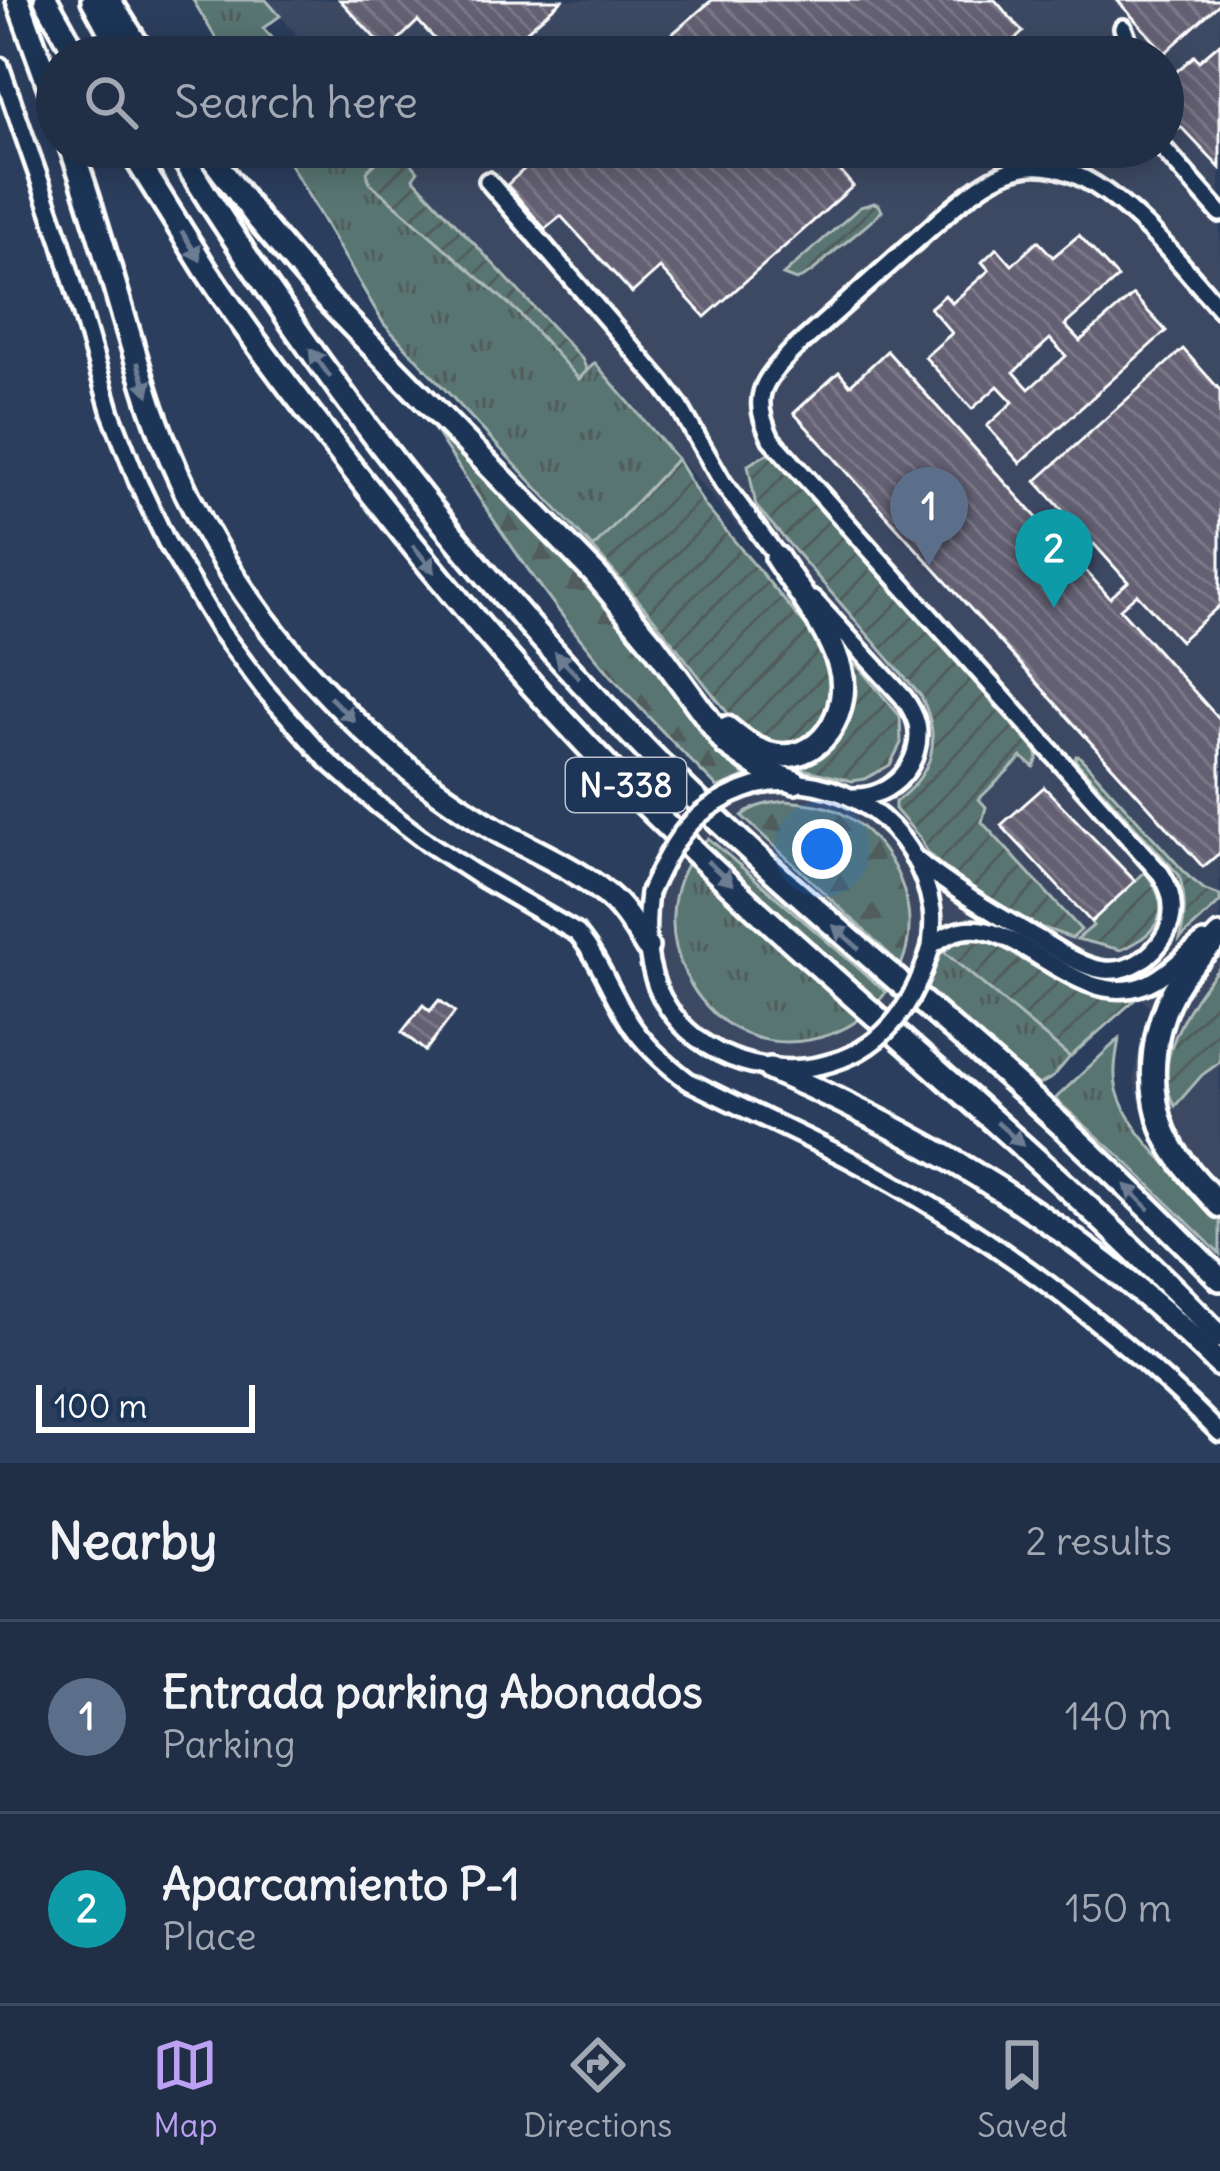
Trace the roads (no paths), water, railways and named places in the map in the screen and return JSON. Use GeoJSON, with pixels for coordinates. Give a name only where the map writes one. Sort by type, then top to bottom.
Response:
{"type":"FeatureCollection","features":[{"type":"Feature","properties":{"kind":"highway"},"geometry":{"type":"LineString","coordinates":[[18,0],[36,50]]}},
{"type":"Feature","properties":{"kind":"highway"},"geometry":{"type":"LineString","coordinates":[[46,0],[66,36]]}},
{"type":"Feature","properties":{"kind":"highway"},"geometry":{"type":"LineString","coordinates":[[93,0],[113,36]]}},
{"type":"Feature","properties":{"kind":"highway"},"geometry":{"type":"LineString","coordinates":[[109,0],[132,36]]}},
{"type":"Feature","properties":{"kind":"highway"},"geometry":{"type":"LineString","coordinates":[[78,168],[176,470],[211,541],[284,650],[334,704],[424,781],[494,828],[589,881],[630,920],[647,947]]}},
{"type":"Feature","properties":{"kind":"highway","name":"N-338"},"geometry":{"type":"LineString","coordinates":[[142,168],[284,380],[472,620],[636,795],[1066,1185],[1220,1337]]}},
{"type":"Feature","properties":{"kind":"highway","name":"N-338"},"geometry":{"type":"LineString","coordinates":[[190,168],[281,310],[453,537],[513,608],[693,796],[1099,1159],[1220,1279]]}},
{"type":"Feature","properties":{"kind":"highway"},"geometry":{"type":"LineString","coordinates":[[220,168],[327,300],[596,574],[727,745],[763,770],[795,782]]}},
{"type":"Feature","properties":{"kind":"highway"},"geometry":{"type":"LineString","coordinates":[[541,516],[651,627],[722,723],[742,742],[787,755],[821,741],[832,728],[843,698],[838,662],[777,557]]}},
{"type":"Feature","properties":{"kind":"highway"},"geometry":{"type":"LineString","coordinates":[[1220,932],[1181,978],[1159,1027],[1153,1064],[1165,1134],[1220,1206]]}},
{"type":"Feature","properties":{"kind":"highway"},"geometry":{"type":"LineString","coordinates":[[770,1069],[874,1117],[1000,1188],[1146,1297],[1220,1365]]}},
{"type":"Feature","properties":{"kind":"street"},"geometry":{"type":"LineString","coordinates":[[1123,28],[1126,36]]}},
{"type":"Feature","properties":{"kind":"street"},"geometry":{"type":"LineString","coordinates":[[0,66],[61,242],[111,413],[138,482],[178,563],[219,629],[327,760],[428,843],[578,933],[594,952],[634,1029],[688,1082],[847,1159],[1022,1265],[1144,1361],[1220,1433]]}},
{"type":"Feature","properties":{"kind":"street"},"geometry":{"type":"LineString","coordinates":[[913,856],[970,899],[1092,968],[1121,970],[1146,959],[1171,923],[1171,891],[1161,874],[771,439],[759,404],[762,388],[792,351],[982,184],[1021,168]]}},
{"type":"Feature","properties":{"kind":"street"},"geometry":{"type":"LineString","coordinates":[[1051,168],[1101,188],[1138,217],[1220,309]]}},
{"type":"Feature","properties":{"kind":"street"},"geometry":{"type":"LineString","coordinates":[[1180,168],[1220,213]]}},
{"type":"Feature","properties":{"kind":"street"},"geometry":{"type":"LineString","coordinates":[[488,181],[633,347],[679,406],[723,483],[777,557],[903,697],[918,728],[911,764],[899,781],[882,792],[854,797],[775,781],[708,806],[672,844],[649,893],[647,947],[659,991],[680,1023],[709,1047],[770,1069],[815,1068],[864,1050],[904,1011],[921,980],[931,947],[933,915],[927,886],[913,856],[890,826],[854,797]]}},
{"type":"Feature","properties":{"kind":"street"},"geometry":{"type":"LineString","coordinates":[[931,947],[944,935],[976,927],[1004,936],[1070,976],[1097,986],[1126,988],[1144,986],[1220,932]]}},
{"type":"Feature","properties":{"kind":"place","name":"Entrada parking Abonados"},"geometry":{"type":"Point","coordinates":[929,566]}},
{"type":"Feature","properties":{"kind":"place","name":"Aparcamiento P-1"},"geometry":{"type":"Point","coordinates":[1054,608]}}]}
